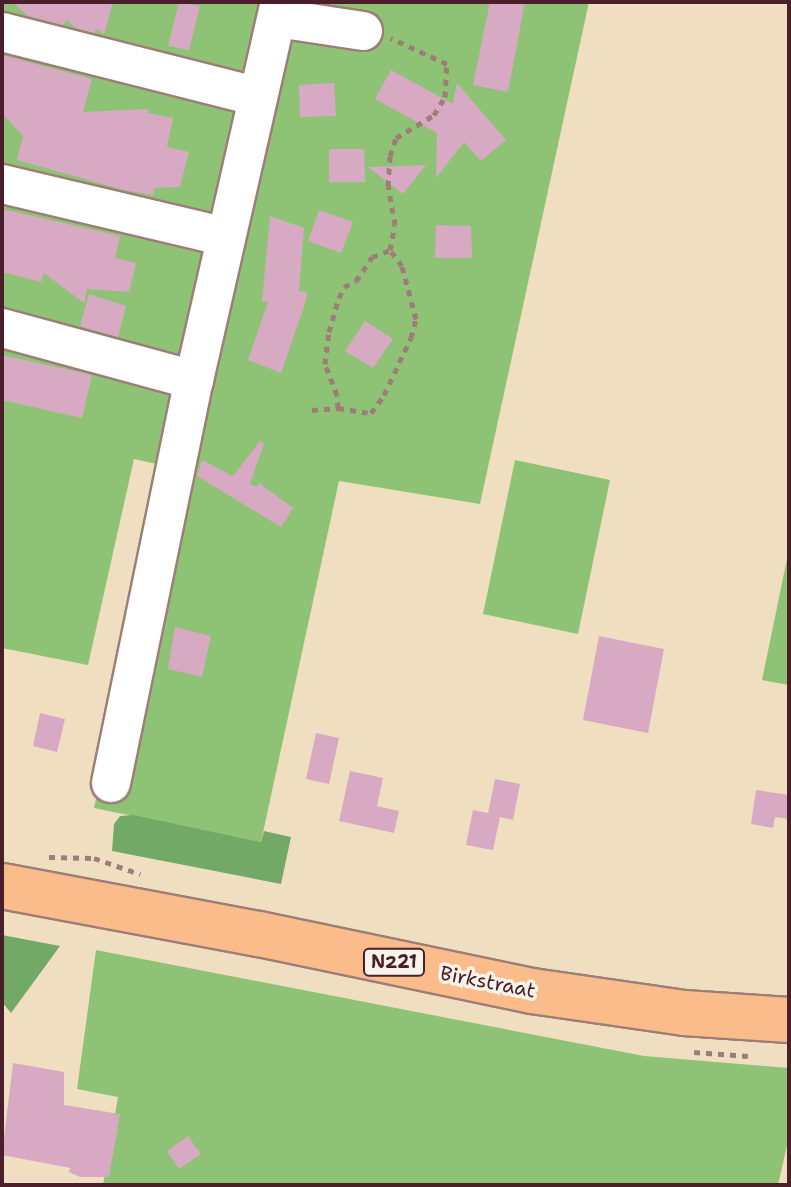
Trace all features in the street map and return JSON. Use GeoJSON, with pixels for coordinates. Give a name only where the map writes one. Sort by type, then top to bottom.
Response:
{"type":"FeatureCollection","features":[{"type":"Feature","properties":{"kind":"main road","name":"Birkstraat"},"geometry":{"type":"LineString","coordinates":[[2,886],[259,934],[532,991],[684,1013],[789,1020]]}},
{"type":"Feature","properties":{"kind":"lane"},"geometry":{"type":"LineString","coordinates":[[111,783],[194,380],[278,10],[363,31]]}},
{"type":"Feature","properties":{"kind":"lane"},"geometry":{"type":"LineString","coordinates":[[2,32],[258,97]]}},
{"type":"Feature","properties":{"kind":"lane"},"geometry":{"type":"LineString","coordinates":[[2,184],[226,237]]}},
{"type":"Feature","properties":{"kind":"lane"},"geometry":{"type":"LineString","coordinates":[[2,328],[194,380]]}},
{"type":"Feature","properties":{"kind":"path"},"geometry":{"type":"LineString","coordinates":[[312,410],[338,408],[371,413],[384,395],[411,338],[416,319],[402,266],[390,250],[395,225],[388,186],[390,156],[396,138],[434,115],[445,97],[447,64],[398,39],[363,31]]}},
{"type":"Feature","properties":{"kind":"path"},"geometry":{"type":"LineString","coordinates":[[338,408],[337,395],[325,364],[329,332],[339,298],[344,287],[356,281],[372,257],[390,250]]}},
{"type":"Feature","properties":{"kind":"green space"},"geometry":{"type":"Polygon","coordinates":[[[2,2],[589,2],[480,504],[339,481],[261,842],[94,808],[170,467],[134,459],[88,665],[2,648],[2,2]]]}},
{"type":"Feature","properties":{"kind":"green space"},"geometry":{"type":"Polygon","coordinates":[[[515,460],[610,480],[578,634],[483,614],[515,460]]]}},
{"type":"Feature","properties":{"kind":"green space"},"geometry":{"type":"Polygon","coordinates":[[[789,554],[789,685],[762,680],[789,554]]]}},
{"type":"Feature","properties":{"kind":"green space"},"geometry":{"type":"Polygon","coordinates":[[[133,815],[261,842],[264,831],[291,837],[281,884],[112,851],[114,824],[120,816],[133,815]]]}},
{"type":"Feature","properties":{"kind":"green space"},"geometry":{"type":"Polygon","coordinates":[[[2,935],[60,946],[11,1013],[2,1002],[2,935]]]}},
{"type":"Feature","properties":{"kind":"green space"},"geometry":{"type":"Polygon","coordinates":[[[96,950],[644,1056],[789,1068],[789,1137],[778,1185],[103,1185],[118,1097],[77,1089],[96,950]]]}},
{"type":"Feature","properties":{"kind":"building"},"geometry":{"type":"Polygon","coordinates":[[[12,2],[113,2],[104,35],[98,29],[94,33],[76,28],[67,20],[63,25],[28,16],[12,2]]]}},
{"type":"Feature","properties":{"kind":"building"},"geometry":{"type":"Polygon","coordinates":[[[179,2],[200,6],[189,50],[168,46],[179,2]]]}},
{"type":"Feature","properties":{"kind":"building"},"geometry":{"type":"Polygon","coordinates":[[[490,2],[525,2],[508,92],[473,85],[490,2]]]}},
{"type":"Feature","properties":{"kind":"building"},"geometry":{"type":"Polygon","coordinates":[[[2,55],[92,79],[83,112],[149,109],[148,113],[173,118],[167,147],[189,152],[180,187],[154,188],[153,195],[17,160],[23,136],[2,113],[2,55]]]}},
{"type":"Feature","properties":{"kind":"building"},"geometry":{"type":"Polygon","coordinates":[[[391,70],[453,104],[457,83],[506,140],[481,161],[464,142],[436,178],[437,133],[375,99],[391,70]]]}},
{"type":"Feature","properties":{"kind":"building"},"geometry":{"type":"Polygon","coordinates":[[[334,83],[336,116],[300,117],[299,85],[334,83]]]}},
{"type":"Feature","properties":{"kind":"building"},"geometry":{"type":"Polygon","coordinates":[[[329,149],[364,149],[365,182],[329,182],[329,149]]]}},
{"type":"Feature","properties":{"kind":"building"},"geometry":{"type":"Polygon","coordinates":[[[426,165],[403,194],[368,167],[426,165]]]}},
{"type":"Feature","properties":{"kind":"building"},"geometry":{"type":"Polygon","coordinates":[[[2,209],[120,236],[115,258],[136,263],[129,292],[87,289],[84,303],[44,273],[41,282],[2,272],[2,209]]]}},
{"type":"Feature","properties":{"kind":"building"},"geometry":{"type":"Polygon","coordinates":[[[319,210],[353,222],[341,253],[308,241],[319,210]]]}},
{"type":"Feature","properties":{"kind":"building"},"geometry":{"type":"Polygon","coordinates":[[[270,216],[304,228],[299,291],[307,292],[281,373],[248,360],[268,302],[262,302],[270,216]]]}},
{"type":"Feature","properties":{"kind":"building"},"geometry":{"type":"Polygon","coordinates":[[[436,225],[471,226],[472,258],[435,258],[436,225]]]}},
{"type":"Feature","properties":{"kind":"building"},"geometry":{"type":"Polygon","coordinates":[[[89,294],[126,306],[118,337],[80,326],[89,294]]]}},
{"type":"Feature","properties":{"kind":"building"},"geometry":{"type":"Polygon","coordinates":[[[365,321],[393,339],[373,368],[345,351],[365,321]]]}},
{"type":"Feature","properties":{"kind":"building"},"geometry":{"type":"Polygon","coordinates":[[[2,355],[92,375],[82,418],[2,400],[2,355]]]}},
{"type":"Feature","properties":{"kind":"building"},"geometry":{"type":"Polygon","coordinates":[[[260,441],[264,443],[250,484],[256,487],[259,483],[293,508],[281,527],[197,476],[202,460],[233,476],[260,441]]]}},
{"type":"Feature","properties":{"kind":"building"},"geometry":{"type":"Polygon","coordinates":[[[175,627],[211,636],[202,677],[168,669],[175,627]]]}},
{"type":"Feature","properties":{"kind":"building"},"geometry":{"type":"Polygon","coordinates":[[[599,636],[664,649],[648,733],[583,720],[599,636]]]}},
{"type":"Feature","properties":{"kind":"building"},"geometry":{"type":"Polygon","coordinates":[[[40,713],[65,719],[57,752],[33,746],[40,713]]]}},
{"type":"Feature","properties":{"kind":"building"},"geometry":{"type":"Polygon","coordinates":[[[316,733],[339,738],[329,784],[306,779],[316,733]]]}},
{"type":"Feature","properties":{"kind":"building"},"geometry":{"type":"Polygon","coordinates":[[[350,771],[383,778],[377,806],[399,811],[394,833],[339,821],[350,771]]]}},
{"type":"Feature","properties":{"kind":"building"},"geometry":{"type":"Polygon","coordinates":[[[495,779],[520,784],[513,820],[500,817],[493,850],[466,845],[473,810],[488,813],[495,779]]]}},
{"type":"Feature","properties":{"kind":"building"},"geometry":{"type":"Polygon","coordinates":[[[756,790],[789,795],[789,819],[775,817],[773,828],[751,824],[756,790]]]}},
{"type":"Feature","properties":{"kind":"building"},"geometry":{"type":"Polygon","coordinates":[[[13,1063],[64,1072],[64,1105],[120,1114],[109,1177],[80,1177],[69,1172],[70,1168],[2,1155],[13,1063]]]}},
{"type":"Feature","properties":{"kind":"building"},"geometry":{"type":"Polygon","coordinates":[[[188,1136],[201,1154],[179,1169],[167,1151],[188,1136]]]}}]}
